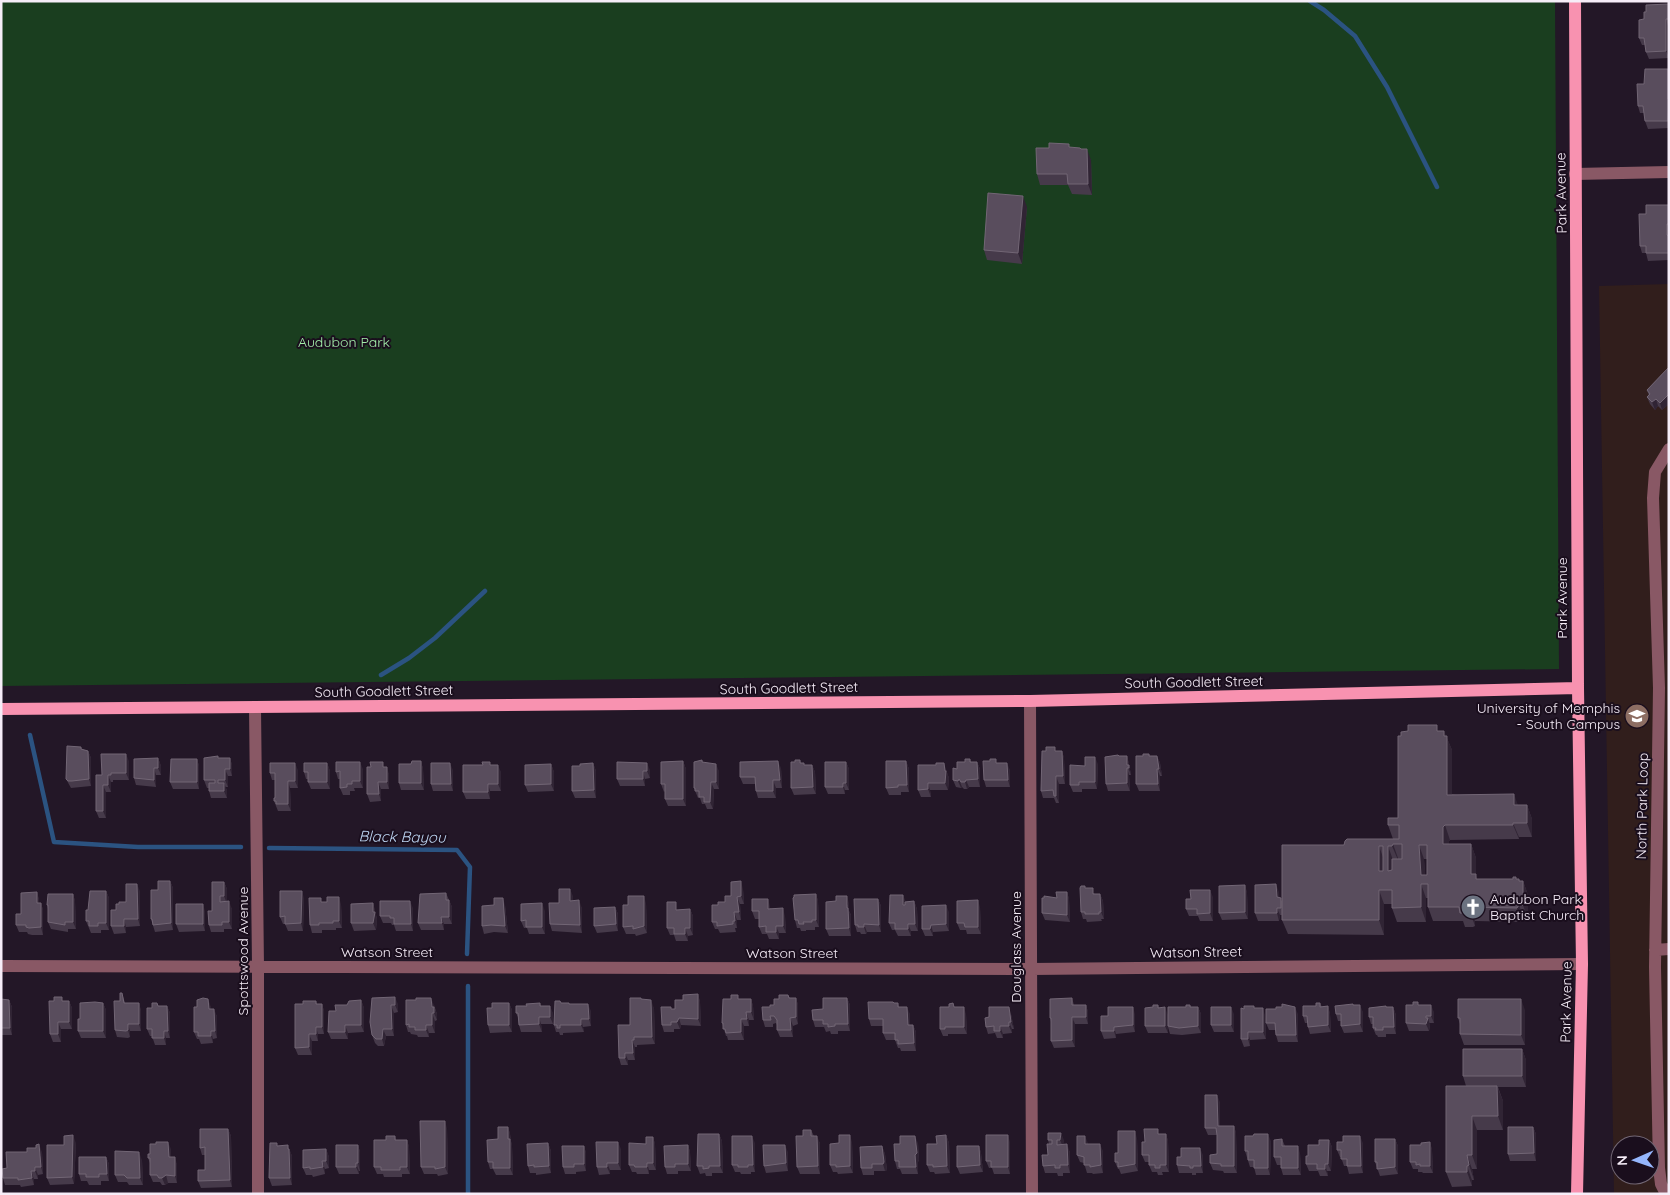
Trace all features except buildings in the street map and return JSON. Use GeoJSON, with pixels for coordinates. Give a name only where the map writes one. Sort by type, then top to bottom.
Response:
{"type":"FeatureCollection","features":[{"type":"Feature","properties":{"kind":"main road","name":"Park Avenue"},"geometry":{"type":"LineString","coordinates":[[1575,1],[1578,688],[1582,964],[1577,1194]]}},
{"type":"Feature","properties":{"kind":"main road","name":"South Goodlett Street"},"geometry":{"type":"LineString","coordinates":[[1,709],[1030,701],[1578,688]]}},
{"type":"Feature","properties":{"kind":"street"},"geometry":{"type":"LineString","coordinates":[[1575,174],[1669,172]]}},
{"type":"Feature","properties":{"kind":"street","name":"North Park Loop"},"geometry":{"type":"LineString","coordinates":[[1666,1194],[1659,1168],[1655,950],[1659,688],[1653,498],[1655,472],[1669,449]]}},
{"type":"Feature","properties":{"kind":"street","name":"Douglass Avenue"},"geometry":{"type":"LineString","coordinates":[[1030,701],[1032,1194]]}},
{"type":"Feature","properties":{"kind":"street","name":"Spottswood Avenue"},"geometry":{"type":"LineString","coordinates":[[255,708],[258,1194]]}},
{"type":"Feature","properties":{"kind":"street"},"geometry":{"type":"LineString","coordinates":[[1655,950],[1669,949]]}},
{"type":"Feature","properties":{"kind":"street","name":"Watson Street"},"geometry":{"type":"LineString","coordinates":[[1,966],[1031,969],[1582,964]]}},
{"type":"Feature","properties":{"kind":"shaded area","name":"University of Memphis - South Campus"},"geometry":{"type":"Polygon","coordinates":[[[1669,284],[1669,1194],[1614,1194],[1614,1185],[1660,1185],[1660,1135],[1613,1135],[1599,286],[1669,284]]]}},
{"type":"Feature","properties":{"kind":"green space","name":"Audubon Park"},"geometry":{"type":"Polygon","coordinates":[[[1,1],[1555,1],[1559,669],[1,686],[1,1]]]}},
{"type":"Feature","properties":{"kind":"waterway"},"geometry":{"type":"LineString","coordinates":[[1310,1],[1355,36],[1387,87],[1437,187]]}},
{"type":"Feature","properties":{"kind":"waterway"},"geometry":{"type":"LineString","coordinates":[[381,675],[409,658],[435,638],[485,591]]}},
{"type":"Feature","properties":{"kind":"waterway","name":"Black Bayou"},"geometry":{"type":"LineString","coordinates":[[30,735],[54,842],[138,847],[241,847]]}},
{"type":"Feature","properties":{"kind":"waterway","name":"Black Bayou"},"geometry":{"type":"LineString","coordinates":[[269,848],[457,850],[470,867],[467,954]]}},
{"type":"Feature","properties":{"kind":"waterway","name":"Black Bayou"},"geometry":{"type":"LineString","coordinates":[[468,986],[468,1194]]}},
{"type":"Feature","properties":{"kind":"place","name":"University of Memphis - South Campus"},"geometry":{"type":"Point","coordinates":[1637,716]}},
{"type":"Feature","properties":{"kind":"place","name":"Audubon Park Baptist Church"},"geometry":{"type":"Point","coordinates":[1473,907]}}]}
